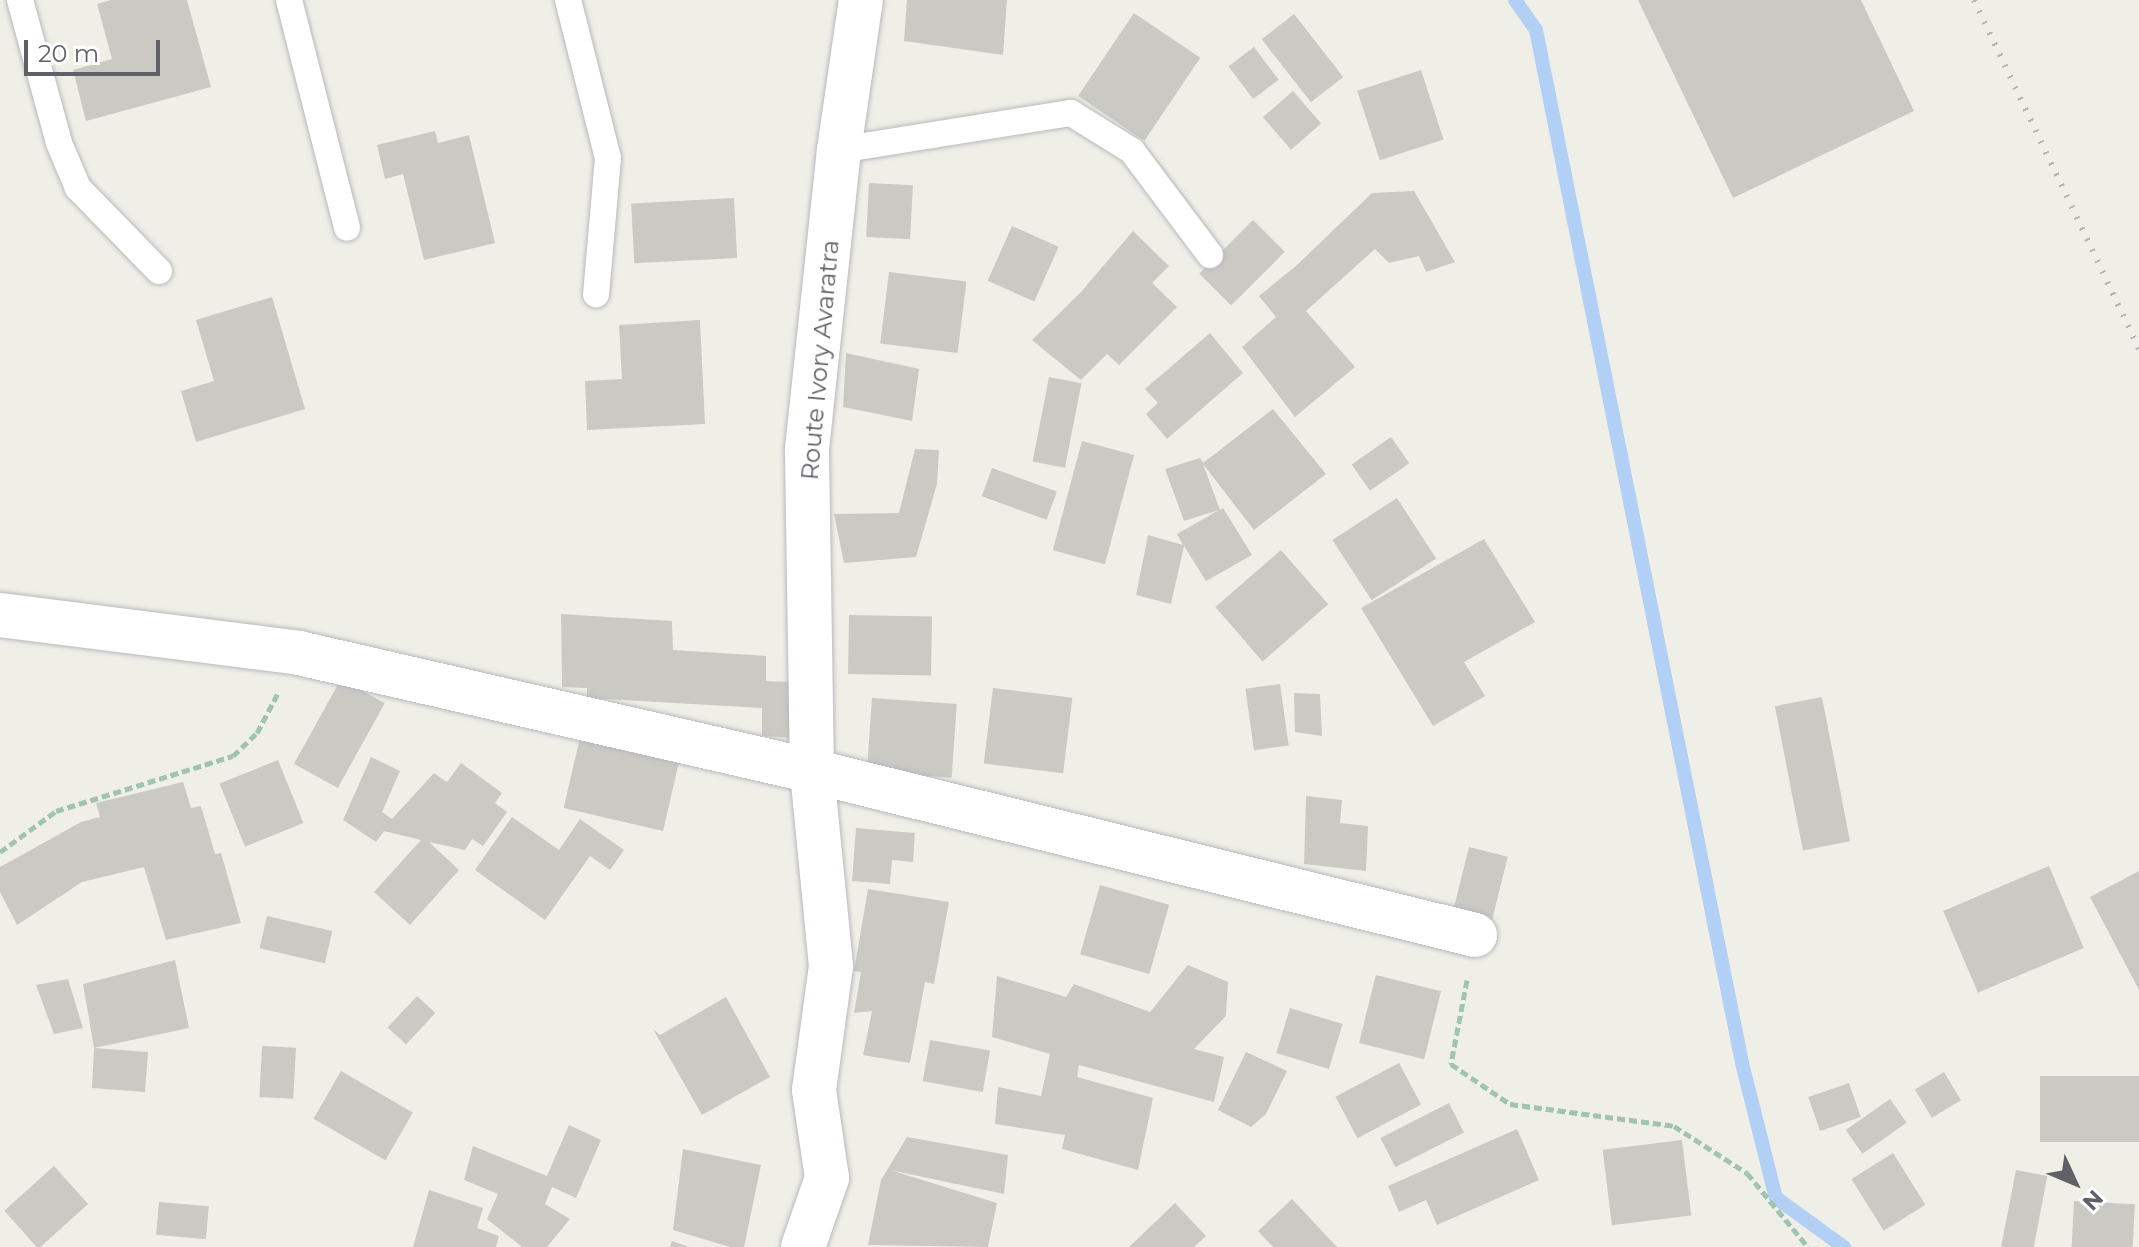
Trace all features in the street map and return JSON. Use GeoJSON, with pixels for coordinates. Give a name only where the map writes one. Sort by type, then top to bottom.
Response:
{"type":"FeatureCollection","features":[{"type":"Feature","properties":{"kind":"street","name":"Route Ivory Avaratra"},"geometry":{"type":"LineString","coordinates":[[803,1247],[827,1178],[814,1090],[831,966],[812,771],[807,449],[839,150],[861,0]]}},
{"type":"Feature","properties":{"kind":"street"},"geometry":{"type":"LineString","coordinates":[[0,615],[299,653],[812,771],[1475,935]]}},
{"type":"Feature","properties":{"kind":"lane"},"geometry":{"type":"LineString","coordinates":[[20,0],[59,143],[78,188],[159,271]]}},
{"type":"Feature","properties":{"kind":"lane"},"geometry":{"type":"LineString","coordinates":[[289,0],[347,228]]}},
{"type":"Feature","properties":{"kind":"lane"},"geometry":{"type":"LineString","coordinates":[[568,0],[608,158],[596,294]]}},
{"type":"Feature","properties":{"kind":"lane"},"geometry":{"type":"LineString","coordinates":[[839,150],[1071,113],[1132,151],[1210,255]]}},
{"type":"Feature","properties":{"kind":"path"},"geometry":{"type":"LineString","coordinates":[[0,852],[56,811],[233,756],[257,733],[299,653]]}},
{"type":"Feature","properties":{"kind":"path"},"geometry":{"type":"LineString","coordinates":[[1475,935],[1451,1064],[1510,1104],[1674,1126],[1747,1173],[1808,1247]]}},
{"type":"Feature","properties":{"kind":"building"},"geometry":{"type":"Polygon","coordinates":[[[111,0],[187,0],[211,87],[86,121],[73,70],[112,59],[97,4],[111,0]]]}},
{"type":"Feature","properties":{"kind":"building"},"geometry":{"type":"Polygon","coordinates":[[[907,0],[1007,0],[1003,55],[904,41],[907,0]]]}},
{"type":"Feature","properties":{"kind":"building"},"geometry":{"type":"Polygon","coordinates":[[[1638,0],[1861,0],[1914,111],[1733,198],[1638,0]]]}},
{"type":"Feature","properties":{"kind":"building"},"geometry":{"type":"Polygon","coordinates":[[[1134,13],[1200,58],[1144,141],[1078,96],[1134,13]]]}},
{"type":"Feature","properties":{"kind":"building"},"geometry":{"type":"Polygon","coordinates":[[[1294,14],[1343,77],[1311,102],[1262,39],[1294,14]]]}},
{"type":"Feature","properties":{"kind":"building"},"geometry":{"type":"Polygon","coordinates":[[[1254,47],[1279,80],[1253,99],[1228,66],[1254,47]]]}},
{"type":"Feature","properties":{"kind":"building"},"geometry":{"type":"Polygon","coordinates":[[[1421,70],[1444,139],[1380,160],[1357,91],[1421,70]]]}},
{"type":"Feature","properties":{"kind":"building"},"geometry":{"type":"Polygon","coordinates":[[[1293,91],[1321,123],[1291,150],[1263,117],[1293,91]]]}},
{"type":"Feature","properties":{"kind":"building"},"geometry":{"type":"Polygon","coordinates":[[[435,131],[438,143],[469,135],[495,243],[424,260],[403,174],[385,179],[377,145],[435,131]]]}},
{"type":"Feature","properties":{"kind":"building"},"geometry":{"type":"Polygon","coordinates":[[[869,183],[913,185],[910,239],[866,237],[869,183]]]}},
{"type":"Feature","properties":{"kind":"building"},"geometry":{"type":"Polygon","coordinates":[[[1414,191],[1455,262],[1426,272],[1419,256],[1389,263],[1375,249],[1306,311],[1355,367],[1295,417],[1242,347],[1276,317],[1259,296],[1296,266],[1372,193],[1414,191]]]}},
{"type":"Feature","properties":{"kind":"building"},"geometry":{"type":"Polygon","coordinates":[[[734,198],[737,258],[634,263],[631,203],[734,198]]]}},
{"type":"Feature","properties":{"kind":"building"},"geometry":{"type":"Polygon","coordinates":[[[1253,220],[1285,252],[1231,306],[1199,274],[1253,220]]]}},
{"type":"Feature","properties":{"kind":"building"},"geometry":{"type":"Polygon","coordinates":[[[1012,226],[1059,247],[1034,302],[988,281],[1012,226]]]}},
{"type":"Feature","properties":{"kind":"building"},"geometry":{"type":"Polygon","coordinates":[[[1133,231],[1169,266],[1152,283],[1177,307],[1119,365],[1107,354],[1081,380],[1032,340],[1081,292],[1133,231]]]}},
{"type":"Feature","properties":{"kind":"building"},"geometry":{"type":"Polygon","coordinates":[[[889,272],[966,282],[958,353],[880,343],[889,272]]]}},
{"type":"Feature","properties":{"kind":"building"},"geometry":{"type":"Polygon","coordinates":[[[272,297],[305,409],[196,442],[181,391],[214,381],[196,320],[272,297]]]}},
{"type":"Feature","properties":{"kind":"building"},"geometry":{"type":"Polygon","coordinates":[[[700,320],[705,424],[587,430],[585,381],[622,379],[619,325],[700,320]]]}},
{"type":"Feature","properties":{"kind":"building"},"geometry":{"type":"Polygon","coordinates":[[[1210,333],[1243,373],[1167,439],[1146,414],[1158,403],[1145,389],[1210,333]]]}},
{"type":"Feature","properties":{"kind":"building"},"geometry":{"type":"Polygon","coordinates":[[[846,353],[919,369],[912,421],[843,407],[846,353]]]}},
{"type":"Feature","properties":{"kind":"building"},"geometry":{"type":"Polygon","coordinates":[[[1049,377],[1081,383],[1065,468],[1033,461],[1049,377]]]}},
{"type":"Feature","properties":{"kind":"building"},"geometry":{"type":"Polygon","coordinates":[[[1273,409],[1326,474],[1254,530],[1203,464],[1220,510],[1223,508],[1252,555],[1206,581],[1184,546],[1171,604],[1136,595],[1148,535],[1183,545],[1177,534],[1219,510],[1184,521],[1165,469],[1200,458],[1203,463],[1273,409]]]}},
{"type":"Feature","properties":{"kind":"building"},"geometry":{"type":"Polygon","coordinates":[[[1391,437],[1409,463],[1370,491],[1352,465],[1391,437]]]}},
{"type":"Feature","properties":{"kind":"building"},"geometry":{"type":"Polygon","coordinates":[[[1082,441],[1134,455],[1105,564],[1053,550],[1082,441]]]}},
{"type":"Feature","properties":{"kind":"building"},"geometry":{"type":"Polygon","coordinates":[[[915,449],[939,450],[937,484],[916,557],[844,563],[834,514],[899,513],[915,449]]]}},
{"type":"Feature","properties":{"kind":"building"},"geometry":{"type":"Polygon","coordinates":[[[992,468],[1057,492],[1047,520],[982,496],[992,468]]]}},
{"type":"Feature","properties":{"kind":"building"},"geometry":{"type":"Polygon","coordinates":[[[1397,498],[1436,558],[1372,600],[1332,540],[1397,498]]]}},
{"type":"Feature","properties":{"kind":"building"},"geometry":{"type":"Polygon","coordinates":[[[1484,539],[1535,622],[1464,662],[1485,696],[1433,726],[1361,608],[1484,539]]]}},
{"type":"Feature","properties":{"kind":"building"},"geometry":{"type":"Polygon","coordinates":[[[1281,550],[1328,604],[1263,661],[1215,607],[1281,550]]]}},
{"type":"Feature","properties":{"kind":"building"},"geometry":{"type":"Polygon","coordinates":[[[561,614],[672,621],[673,650],[766,656],[766,681],[794,682],[794,738],[762,736],[762,708],[587,698],[587,688],[562,687],[561,614]]]}},
{"type":"Feature","properties":{"kind":"building"},"geometry":{"type":"Polygon","coordinates":[[[849,615],[932,616],[931,675],[848,674],[849,615]]]}},
{"type":"Feature","properties":{"kind":"building"},"geometry":{"type":"Polygon","coordinates":[[[341,679],[385,703],[338,788],[294,764],[341,679]]]}},
{"type":"Feature","properties":{"kind":"building"},"geometry":{"type":"Polygon","coordinates":[[[1280,684],[1289,745],[1254,750],[1245,689],[1280,684]]]}},
{"type":"Feature","properties":{"kind":"building"},"geometry":{"type":"Polygon","coordinates":[[[993,688],[1072,698],[1063,773],[984,763],[993,688]]]}},
{"type":"Feature","properties":{"kind":"building"},"geometry":{"type":"Polygon","coordinates":[[[1294,693],[1320,694],[1322,736],[1295,732],[1294,693]]]}},
{"type":"Feature","properties":{"kind":"building"},"geometry":{"type":"Polygon","coordinates":[[[1822,697],[1850,841],[1803,850],[1775,706],[1822,697]]]}},
{"type":"Feature","properties":{"kind":"building"},"geometry":{"type":"Polygon","coordinates":[[[872,698],[957,704],[952,778],[867,772],[872,698]]]}},
{"type":"Feature","properties":{"kind":"building"},"geometry":{"type":"Polygon","coordinates":[[[581,733],[680,756],[663,831],[564,808],[581,733]]]}},
{"type":"Feature","properties":{"kind":"building"},"geometry":{"type":"Polygon","coordinates":[[[371,757],[400,771],[382,812],[392,819],[434,773],[447,782],[461,763],[502,793],[495,803],[507,812],[483,846],[472,839],[465,850],[429,842],[459,870],[410,925],[374,892],[421,840],[384,831],[376,842],[343,820],[371,757]]]}},
{"type":"Feature","properties":{"kind":"building"},"geometry":{"type":"Polygon","coordinates":[[[278,760],[303,823],[245,847],[220,784],[278,760]]]}},
{"type":"Feature","properties":{"kind":"building"},"geometry":{"type":"Polygon","coordinates":[[[183,782],[191,808],[201,806],[215,854],[221,853],[241,923],[166,940],[144,867],[82,882],[17,925],[0,892],[0,867],[81,822],[100,817],[96,803],[183,782]]]}},
{"type":"Feature","properties":{"kind":"building"},"geometry":{"type":"Polygon","coordinates":[[[1306,796],[1342,800],[1340,823],[1368,826],[1366,871],[1304,864],[1306,796]]]}},
{"type":"Feature","properties":{"kind":"building"},"geometry":{"type":"Polygon","coordinates":[[[512,817],[559,850],[580,819],[624,850],[610,870],[590,856],[545,920],[475,870],[512,817]]]}},
{"type":"Feature","properties":{"kind":"building"},"geometry":{"type":"Polygon","coordinates":[[[856,828],[915,833],[913,862],[892,860],[890,884],[852,881],[856,828]]]}},
{"type":"Feature","properties":{"kind":"building"},"geometry":{"type":"Polygon","coordinates":[[[1469,847],[1508,857],[1491,923],[1453,913],[1469,847]]]}},
{"type":"Feature","properties":{"kind":"building"},"geometry":{"type":"Polygon","coordinates":[[[2049,866],[2084,948],[1978,993],[1943,911],[2049,866]]]}},
{"type":"Feature","properties":{"kind":"building"},"geometry":{"type":"Polygon","coordinates":[[[2139,871],[2139,990],[2090,897],[2139,871]]]}},
{"type":"Feature","properties":{"kind":"building"},"geometry":{"type":"Polygon","coordinates":[[[1100,885],[1169,905],[1149,974],[1080,954],[1100,885]]]}},
{"type":"Feature","properties":{"kind":"building"},"geometry":{"type":"Polygon","coordinates":[[[868,889],[949,902],[934,984],[925,982],[910,1063],[863,1055],[872,1011],[854,1013],[861,972],[854,971],[868,889]]]}},
{"type":"Feature","properties":{"kind":"building"},"geometry":{"type":"Polygon","coordinates":[[[267,916],[332,931],[325,963],[260,948],[267,916]]]}},
{"type":"Feature","properties":{"kind":"building"},"geometry":{"type":"Polygon","coordinates":[[[175,960],[189,1028],[94,1048],[83,984],[175,960]]]}},
{"type":"Feature","properties":{"kind":"building"},"geometry":{"type":"Polygon","coordinates":[[[1188,965],[1228,982],[1226,1016],[1194,1049],[1224,1057],[1214,1102],[1079,1065],[1077,1077],[1153,1098],[1138,1170],[1062,1149],[1065,1135],[995,1124],[998,1087],[1041,1096],[1050,1054],[992,1037],[997,976],[1066,997],[1074,984],[1150,1012],[1188,965]]]}},
{"type":"Feature","properties":{"kind":"building"},"geometry":{"type":"Polygon","coordinates":[[[1376,975],[1441,991],[1424,1059],[1359,1043],[1376,975]]]}},
{"type":"Feature","properties":{"kind":"building"},"geometry":{"type":"Polygon","coordinates":[[[68,979],[83,1028],[54,1034],[36,985],[68,979]]]}},
{"type":"Feature","properties":{"kind":"building"},"geometry":{"type":"Polygon","coordinates":[[[417,996],[435,1013],[406,1044],[388,1027],[417,996]]]}},
{"type":"Feature","properties":{"kind":"building"},"geometry":{"type":"Polygon","coordinates":[[[726,997],[770,1077],[702,1115],[653,1029],[660,1035],[726,997]]]}},
{"type":"Feature","properties":{"kind":"building"},"geometry":{"type":"Polygon","coordinates":[[[1290,1008],[1343,1024],[1329,1069],[1276,1053],[1290,1008]]]}},
{"type":"Feature","properties":{"kind":"building"},"geometry":{"type":"Polygon","coordinates":[[[930,1040],[990,1051],[983,1092],[923,1081],[930,1040]]]}},
{"type":"Feature","properties":{"kind":"building"},"geometry":{"type":"Polygon","coordinates":[[[262,1046],[296,1048],[293,1099],[259,1097],[262,1046]]]}},
{"type":"Feature","properties":{"kind":"building"},"geometry":{"type":"Polygon","coordinates":[[[94,1048],[148,1052],[145,1092],[92,1088],[94,1048]]]}},
{"type":"Feature","properties":{"kind":"building"},"geometry":{"type":"Polygon","coordinates":[[[1246,1052],[1287,1071],[1266,1114],[1251,1127],[1218,1110],[1246,1052]]]}},
{"type":"Feature","properties":{"kind":"building"},"geometry":{"type":"Polygon","coordinates":[[[1399,1063],[1421,1104],[1357,1138],[1335,1097],[1399,1063]]]}},
{"type":"Feature","properties":{"kind":"building"},"geometry":{"type":"Polygon","coordinates":[[[341,1071],[413,1112],[385,1160],[314,1119],[341,1071]]]}},
{"type":"Feature","properties":{"kind":"building"},"geometry":{"type":"Polygon","coordinates":[[[1944,1072],[1961,1100],[1932,1118],[1915,1090],[1944,1072]]]}},
{"type":"Feature","properties":{"kind":"building"},"geometry":{"type":"Polygon","coordinates":[[[2040,1076],[2139,1076],[2139,1142],[2040,1142],[2040,1076]]]}},
{"type":"Feature","properties":{"kind":"building"},"geometry":{"type":"Polygon","coordinates":[[[1849,1083],[1861,1117],[1820,1131],[1808,1097],[1849,1083]]]}},
{"type":"Feature","properties":{"kind":"building"},"geometry":{"type":"Polygon","coordinates":[[[1890,1099],[1907,1123],[1862,1154],[1846,1130],[1890,1099]]]}},
{"type":"Feature","properties":{"kind":"building"},"geometry":{"type":"Polygon","coordinates":[[[1449,1103],[1464,1132],[1395,1167],[1380,1138],[1449,1103]]]}},
{"type":"Feature","properties":{"kind":"building"},"geometry":{"type":"Polygon","coordinates":[[[569,1125],[601,1140],[576,1198],[552,1187],[545,1204],[570,1219],[547,1247],[522,1247],[487,1219],[498,1194],[464,1180],[473,1146],[547,1176],[569,1125]]]}},
{"type":"Feature","properties":{"kind":"building"},"geometry":{"type":"Polygon","coordinates":[[[1517,1129],[1539,1180],[1437,1225],[1426,1200],[1399,1212],[1388,1186],[1517,1129]]]}},
{"type":"Feature","properties":{"kind":"building"},"geometry":{"type":"Polygon","coordinates":[[[907,1137],[1008,1155],[1004,1194],[890,1170],[997,1203],[988,1247],[868,1245],[881,1180],[907,1137]]]}},
{"type":"Feature","properties":{"kind":"building"},"geometry":{"type":"Polygon","coordinates":[[[1682,1140],[1691,1215],[1612,1225],[1603,1150],[1682,1140]]]}},
{"type":"Feature","properties":{"kind":"building"},"geometry":{"type":"Polygon","coordinates":[[[683,1149],[761,1165],[744,1247],[730,1247],[673,1230],[683,1149]]]}},
{"type":"Feature","properties":{"kind":"building"},"geometry":{"type":"Polygon","coordinates":[[[1893,1153],[1925,1205],[1884,1231],[1851,1179],[1893,1153]]]}},
{"type":"Feature","properties":{"kind":"building"},"geometry":{"type":"Polygon","coordinates":[[[54,1166],[88,1204],[40,1247],[37,1247],[4,1211],[54,1166]]]}},
{"type":"Feature","properties":{"kind":"building"},"geometry":{"type":"Polygon","coordinates":[[[2016,1170],[2047,1176],[2034,1247],[2001,1247],[2016,1170]]]}},
{"type":"Feature","properties":{"kind":"building"},"geometry":{"type":"Polygon","coordinates":[[[429,1190],[483,1208],[477,1228],[499,1236],[496,1247],[413,1247],[429,1190]]]}},
{"type":"Feature","properties":{"kind":"building"},"geometry":{"type":"Polygon","coordinates":[[[1292,1199],[1337,1247],[1273,1247],[1258,1231],[1292,1199]]]}},
{"type":"Feature","properties":{"kind":"building"},"geometry":{"type":"Polygon","coordinates":[[[2074,1201],[2135,1204],[2133,1247],[2072,1247],[2074,1201]]]}},
{"type":"Feature","properties":{"kind":"building"},"geometry":{"type":"Polygon","coordinates":[[[159,1202],[209,1206],[206,1239],[156,1235],[159,1202]]]}},
{"type":"Feature","properties":{"kind":"building"},"geometry":{"type":"Polygon","coordinates":[[[1175,1203],[1206,1236],[1194,1247],[1129,1247],[1175,1203]]]}},
{"type":"Feature","properties":{"kind":"building"},"geometry":{"type":"Polygon","coordinates":[[[672,1241],[689,1247],[670,1247],[672,1241]]]}},
{"type":"Feature","properties":{"kind":"waterway"},"geometry":{"type":"LineString","coordinates":[[1515,0],[1536,30],[1742,1063],[1776,1198],[1844,1247]]}},
{"type":"Feature","properties":{"kind":"railway"},"geometry":{"type":"LineString","coordinates":[[1974,0],[2139,349]]}}]}
